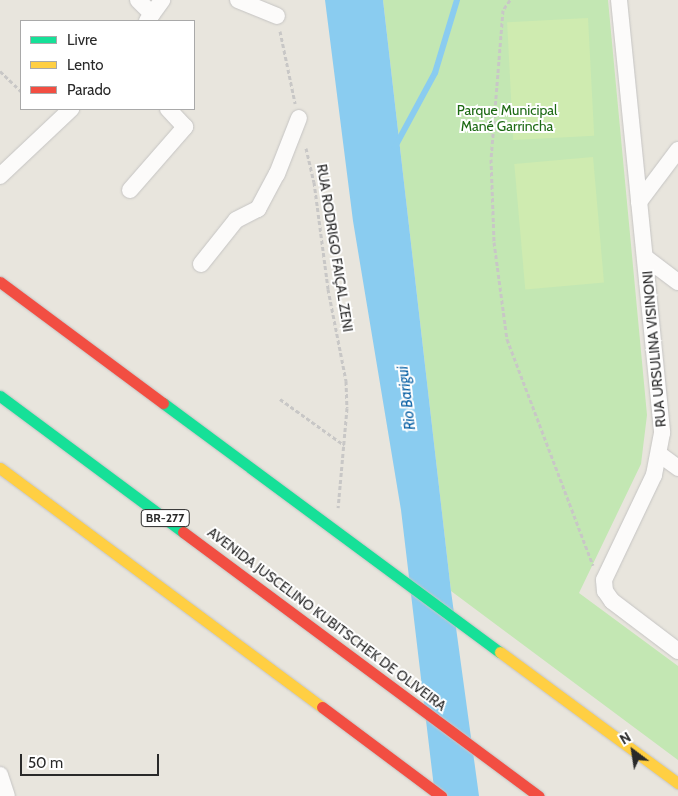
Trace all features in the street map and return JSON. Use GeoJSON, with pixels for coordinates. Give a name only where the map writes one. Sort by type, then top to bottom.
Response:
{"type":"FeatureCollection","features":[{"type":"Feature","properties":{"kind":"main road"},"geometry":{"type":"LineString","coordinates":[[0,282],[678,783]]}},
{"type":"Feature","properties":{"kind":"main road","name":"AVENIDA JUSCELINO KUBITSCHEK DE OLIVEIRA"},"geometry":{"type":"LineString","coordinates":[[0,396],[539,796]]}},
{"type":"Feature","properties":{"kind":"main road"},"geometry":{"type":"LineString","coordinates":[[0,468],[441,796]]}},
{"type":"Feature","properties":{"kind":"street"},"geometry":{"type":"LineString","coordinates":[[138,0],[149,18],[162,0]]}},
{"type":"Feature","properties":{"kind":"street"},"geometry":{"type":"LineString","coordinates":[[238,0],[277,16]]}},
{"type":"Feature","properties":{"kind":"street","name":"RUA URSULINA VISINONI"},"geometry":{"type":"LineString","coordinates":[[605,592],[606,570],[646,493],[659,454],[662,410],[618,0]]}},
{"type":"Feature","properties":{"kind":"street"},"geometry":{"type":"LineString","coordinates":[[0,176],[70,110]]}},
{"type":"Feature","properties":{"kind":"street"},"geometry":{"type":"LineString","coordinates":[[130,190],[185,127],[169,110]]}},
{"type":"Feature","properties":{"kind":"street"},"geometry":{"type":"LineString","coordinates":[[201,264],[236,220],[258,209],[277,174],[299,118]]}},
{"type":"Feature","properties":{"kind":"street"},"geometry":{"type":"LineString","coordinates":[[639,202],[678,150]]}},
{"type":"Feature","properties":{"kind":"street"},"geometry":{"type":"LineString","coordinates":[[646,258],[678,282]]}},
{"type":"Feature","properties":{"kind":"street"},"geometry":{"type":"LineString","coordinates":[[659,454],[678,468]]}},
{"type":"Feature","properties":{"kind":"street"},"geometry":{"type":"LineString","coordinates":[[0,476],[41,500]]}},
{"type":"Feature","properties":{"kind":"street"},"geometry":{"type":"LineString","coordinates":[[605,592],[621,609],[678,651]]}},
{"type":"Feature","properties":{"kind":"street"},"geometry":{"type":"LineString","coordinates":[[0,775],[7,796]]}},
{"type":"Feature","properties":{"kind":"path"},"geometry":{"type":"LineString","coordinates":[[510,0],[503,10],[491,159],[494,242],[507,339],[588,556],[605,592]]}},
{"type":"Feature","properties":{"kind":"path"},"geometry":{"type":"LineString","coordinates":[[277,16],[299,118]]}},
{"type":"Feature","properties":{"kind":"path"},"geometry":{"type":"LineString","coordinates":[[0,71],[20,89]]}},
{"type":"Feature","properties":{"kind":"path","name":"RUA RODRIGO FAIÇAL ZENI"},"geometry":{"type":"LineString","coordinates":[[306,146],[314,182],[328,290],[346,381],[345,445],[336,531]]}},
{"type":"Feature","properties":{"kind":"path"},"geometry":{"type":"LineString","coordinates":[[280,399],[345,445]]}},
{"type":"Feature","properties":{"kind":"green space","name":"Parque Municipal Mané Garrincha"},"geometry":{"type":"Polygon","coordinates":[[[383,0],[608,0],[647,415],[641,464],[579,593],[678,666],[678,760],[451,591],[383,0]]]}},
{"type":"Feature","properties":{"kind":"green space"},"geometry":{"type":"Polygon","coordinates":[[[588,18],[594,136],[513,140],[507,22],[588,18]]]}},
{"type":"Feature","properties":{"kind":"green space"},"geometry":{"type":"Polygon","coordinates":[[[593,157],[604,283],[525,289],[514,164],[593,157]]]}},
{"type":"Feature","properties":{"kind":"water","name":"Rio Barigui"},"geometry":{"type":"Polygon","coordinates":[[[325,0],[383,0],[451,591],[479,796],[435,796],[401,510],[353,221],[325,0]]]}},
{"type":"Feature","properties":{"kind":"waterway"},"geometry":{"type":"LineString","coordinates":[[395,147],[435,73],[457,0]]}},
{"type":"Feature","properties":{"kind":"traffic: fast"},"geometry":{"type":"LineString","coordinates":[[0,396],[183,532]]}},
{"type":"Feature","properties":{"kind":"traffic: fast"},"geometry":{"type":"LineString","coordinates":[[163,403],[500,652]]}},
{"type":"Feature","properties":{"kind":"traffic: slow"},"geometry":{"type":"LineString","coordinates":[[0,468],[322,707]]}},
{"type":"Feature","properties":{"kind":"traffic: slow"},"geometry":{"type":"LineString","coordinates":[[500,652],[678,783]]}},
{"type":"Feature","properties":{"kind":"traffic: jam"},"geometry":{"type":"LineString","coordinates":[[0,282],[163,403]]}},
{"type":"Feature","properties":{"kind":"traffic: jam"},"geometry":{"type":"LineString","coordinates":[[183,532],[539,796]]}},
{"type":"Feature","properties":{"kind":"traffic: jam"},"geometry":{"type":"LineString","coordinates":[[322,707],[441,796]]}}]}
